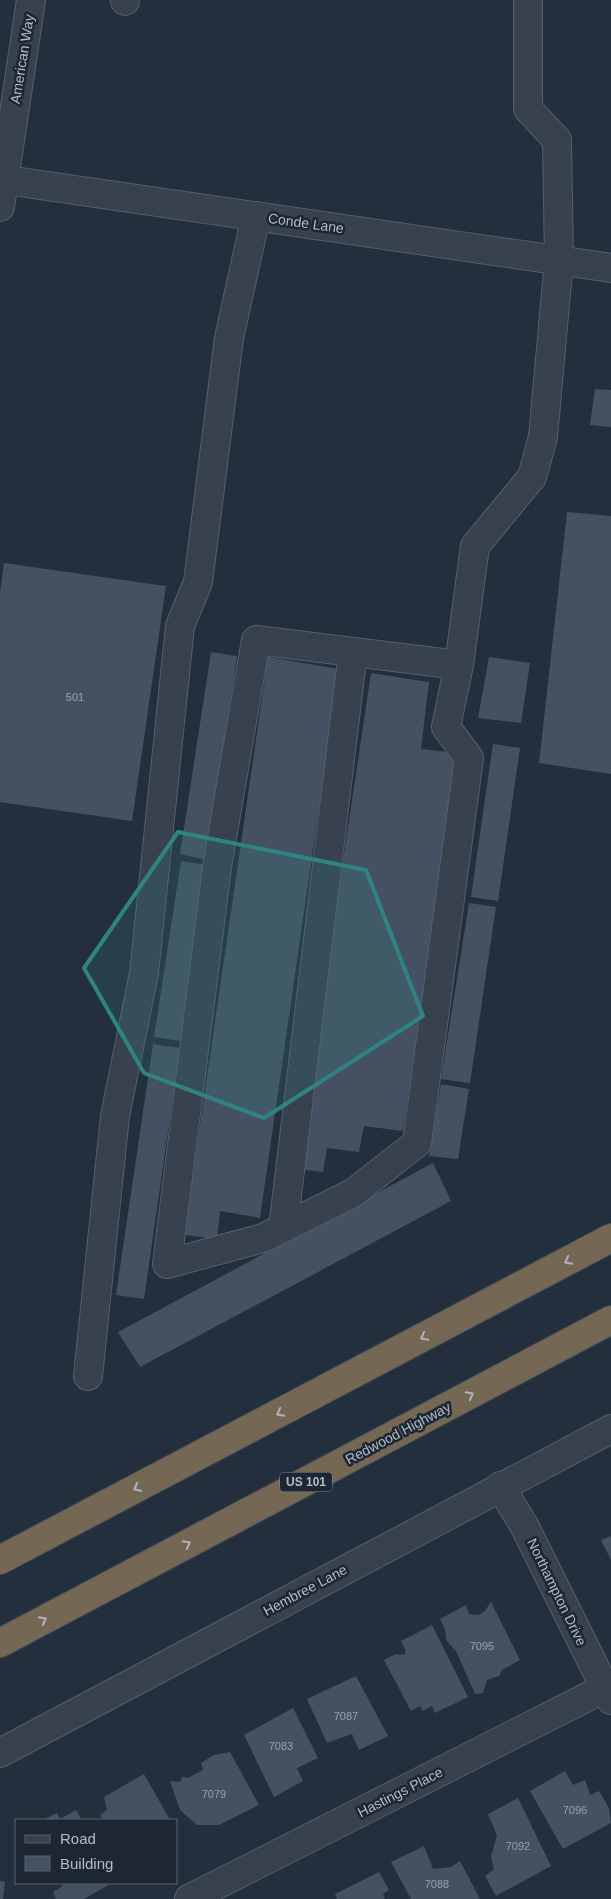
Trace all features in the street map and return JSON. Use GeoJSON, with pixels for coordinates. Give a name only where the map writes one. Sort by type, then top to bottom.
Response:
{"type":"FeatureCollection","features":[{"type":"Feature","properties":{"kind":"highway"},"geometry":{"type":"LineString","coordinates":[[0,1560],[611,1238]]}},
{"type":"Feature","properties":{"kind":"highway","name":"Redwood Highway"},"geometry":{"type":"LineString","coordinates":[[0,1643],[611,1320]]}},
{"type":"Feature","properties":{"kind":"street","name":"American Way"},"geometry":{"type":"LineString","coordinates":[[0,207],[2,180],[31,0]]}},
{"type":"Feature","properties":{"kind":"street"},"geometry":{"type":"LineString","coordinates":[[459,665],[256,640],[217,867],[167,1264],[263,1238],[353,1193],[417,1143],[469,758],[446,727],[459,665],[475,546],[532,478],[543,438],[559,260],[557,140],[528,109],[528,0]]}},
{"type":"Feature","properties":{"kind":"street","name":"Conde Lane"},"geometry":{"type":"LineString","coordinates":[[2,180],[611,268]]}},
{"type":"Feature","properties":{"kind":"street"},"geometry":{"type":"LineString","coordinates":[[88,1376],[114,1116],[144,973],[180,626],[198,582],[228,338],[256,216]]}},
{"type":"Feature","properties":{"kind":"street"},"geometry":{"type":"LineString","coordinates":[[283,1228],[353,652]]}},
{"type":"Feature","properties":{"kind":"street","name":"Hembree Lane"},"geometry":{"type":"LineString","coordinates":[[0,1753],[500,1486],[611,1429]]}},
{"type":"Feature","properties":{"kind":"street","name":"Northampton Drive"},"geometry":{"type":"LineString","coordinates":[[500,1486],[525,1527],[609,1691]]}},
{"type":"Feature","properties":{"kind":"street","name":"Hastings Place"},"geometry":{"type":"LineString","coordinates":[[189,1899],[609,1691]]}},
{"type":"Feature","properties":{"kind":"highlighted area"},"geometry":{"type":"Polygon","coordinates":[[[178,832],[366,870],[423,1016],[264,1118],[144,1073],[84,968],[178,832]]]}},
{"type":"Feature","properties":{"kind":"building"},"geometry":{"type":"Polygon","coordinates":[[[595,389],[611,390],[611,427],[590,425],[595,389]]]}},
{"type":"Feature","properties":{"kind":"building"},"geometry":{"type":"Polygon","coordinates":[[[567,512],[611,516],[611,774],[539,763],[567,512]]]}},
{"type":"Feature","properties":{"kind":"building"},"geometry":{"type":"Polygon","coordinates":[[[4,563],[166,586],[132,821],[0,802],[0,593],[4,563]]]}},
{"type":"Feature","properties":{"kind":"building"},"geometry":{"type":"Polygon","coordinates":[[[211,652],[237,656],[207,860],[180,854],[211,652]]]}},
{"type":"Feature","properties":{"kind":"building"},"geometry":{"type":"Polygon","coordinates":[[[268,657],[339,669],[260,1218],[220,1211],[217,1239],[184,1235],[268,657]]]}},
{"type":"Feature","properties":{"kind":"building"},"geometry":{"type":"Polygon","coordinates":[[[489,657],[530,663],[521,723],[478,718],[489,657]]]}},
{"type":"Feature","properties":{"kind":"building"},"geometry":{"type":"Polygon","coordinates":[[[371,673],[429,682],[421,749],[458,753],[403,1131],[364,1126],[359,1152],[327,1148],[323,1172],[297,1169],[371,673]]]}},
{"type":"Feature","properties":{"kind":"building"},"geometry":{"type":"Polygon","coordinates":[[[493,744],[520,748],[498,901],[471,897],[493,744]]]}},
{"type":"Feature","properties":{"kind":"building"},"geometry":{"type":"Polygon","coordinates":[[[181,861],[207,865],[181,1041],[154,1037],[181,861]]]}},
{"type":"Feature","properties":{"kind":"building"},"geometry":{"type":"Polygon","coordinates":[[[469,903],[496,907],[470,1083],[441,1079],[469,903]]]}},
{"type":"Feature","properties":{"kind":"building"},"geometry":{"type":"Polygon","coordinates":[[[153,1044],[180,1048],[144,1299],[116,1295],[153,1044]]]}},
{"type":"Feature","properties":{"kind":"building"},"geometry":{"type":"Polygon","coordinates":[[[441,1084],[469,1089],[458,1159],[429,1156],[441,1084]]]}},
{"type":"Feature","properties":{"kind":"building"},"geometry":{"type":"Polygon","coordinates":[[[433,1163],[451,1201],[140,1367],[118,1332],[433,1163]]]}},
{"type":"Feature","properties":{"kind":"building"},"geometry":{"type":"Polygon","coordinates":[[[611,1536],[611,1560],[601,1540],[611,1536]]]}},
{"type":"Feature","properties":{"kind":"building"},"geometry":{"type":"Polygon","coordinates":[[[491,1602],[520,1660],[502,1670],[499,1676],[487,1680],[483,1693],[475,1694],[456,1651],[446,1640],[445,1629],[440,1619],[466,1605],[469,1614],[478,1615],[484,1612],[491,1602]]]}},
{"type":"Feature","properties":{"kind":"building"},"geometry":{"type":"Polygon","coordinates":[[[432,1625],[468,1697],[435,1713],[432,1706],[423,1711],[420,1706],[411,1711],[384,1660],[396,1654],[404,1655],[406,1651],[401,1641],[432,1625]]]}},
{"type":"Feature","properties":{"kind":"building"},"geometry":{"type":"Polygon","coordinates":[[[356,1676],[388,1736],[359,1750],[352,1734],[327,1743],[307,1699],[356,1676]]]}},
{"type":"Feature","properties":{"kind":"building"},"geometry":{"type":"Polygon","coordinates":[[[293,1708],[318,1758],[297,1768],[303,1781],[274,1797],[244,1735],[293,1708]]]}},
{"type":"Feature","properties":{"kind":"building"},"geometry":{"type":"Polygon","coordinates":[[[230,1752],[259,1805],[219,1825],[197,1825],[180,1810],[170,1781],[180,1782],[182,1777],[188,1778],[203,1770],[201,1763],[214,1755],[230,1752]]]}},
{"type":"Feature","properties":{"kind":"building"},"geometry":{"type":"Polygon","coordinates":[[[565,1771],[573,1785],[585,1780],[590,1795],[599,1791],[609,1808],[611,1823],[563,1849],[530,1791],[565,1771]]]}},
{"type":"Feature","properties":{"kind":"building"},"geometry":{"type":"Polygon","coordinates":[[[144,1774],[169,1819],[102,1819],[100,1815],[107,1810],[104,1797],[144,1774]]]}},
{"type":"Feature","properties":{"kind":"building"},"geometry":{"type":"Polygon","coordinates":[[[518,1798],[551,1866],[496,1896],[485,1876],[494,1869],[491,1857],[497,1835],[488,1814],[518,1798]]]}},
{"type":"Feature","properties":{"kind":"building"},"geometry":{"type":"Polygon","coordinates":[[[76,1810],[81,1819],[60,1819],[76,1810]]]}},
{"type":"Feature","properties":{"kind":"building"},"geometry":{"type":"Polygon","coordinates":[[[57,1813],[60,1819],[44,1819],[57,1813]]]}},
{"type":"Feature","properties":{"kind":"building"},"geometry":{"type":"Polygon","coordinates":[[[424,1846],[433,1869],[451,1867],[460,1861],[480,1899],[411,1899],[391,1862],[424,1846]]]}},
{"type":"Feature","properties":{"kind":"building"},"geometry":{"type":"Polygon","coordinates":[[[379,1872],[389,1890],[383,1894],[385,1899],[337,1899],[335,1894],[379,1872]]]}},
{"type":"Feature","properties":{"kind":"building"},"geometry":{"type":"Polygon","coordinates":[[[0,1881],[5,1882],[3,1899],[0,1899],[0,1881]]]}},
{"type":"Feature","properties":{"kind":"building"},"geometry":{"type":"Polygon","coordinates":[[[62,1884],[110,1884],[84,1899],[56,1899],[53,1892],[63,1886],[62,1884]]]}}]}
